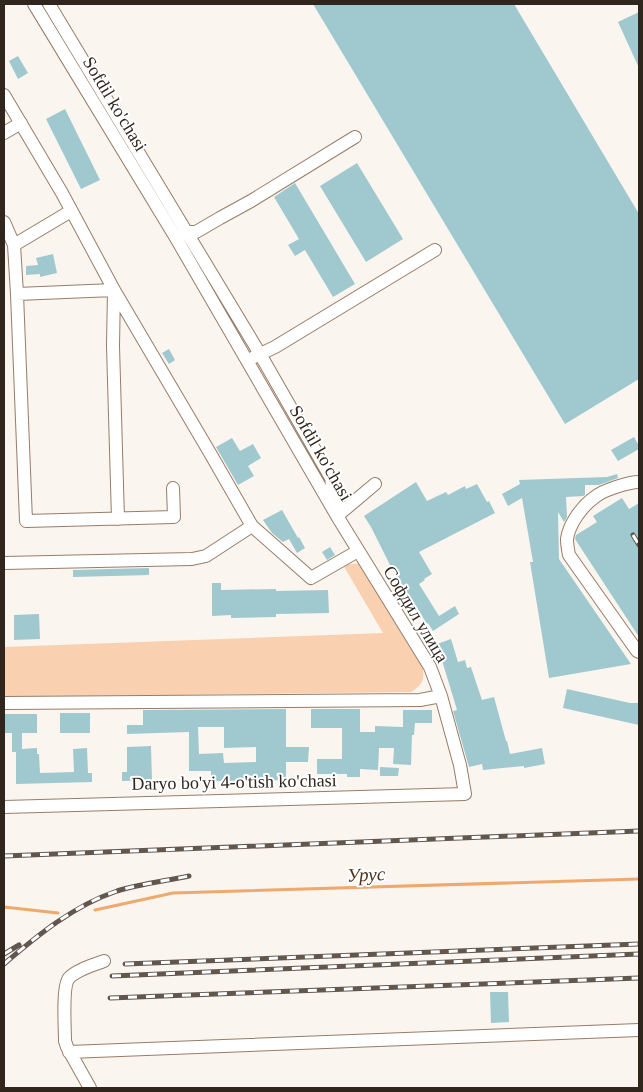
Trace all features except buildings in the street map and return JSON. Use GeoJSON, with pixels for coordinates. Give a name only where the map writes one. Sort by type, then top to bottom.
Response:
{"type":"FeatureCollection","features":[{"type":"Feature","properties":{"kind":"street","name":"Sofdil ko'chasi"},"geometry":{"type":"LineString","coordinates":[[34,4],[181,235],[260,354],[331,478],[337,516]]}},
{"type":"Feature","properties":{"kind":"street","name":"Sofdil ko'chasi"},"geometry":{"type":"LineString","coordinates":[[49,4],[181,235],[248,361],[337,516]]}},
{"type":"Feature","properties":{"kind":"street"},"geometry":{"type":"LineString","coordinates":[[4,95],[114,290],[252,526],[311,578],[358,551]]}},
{"type":"Feature","properties":{"kind":"street"},"geometry":{"type":"LineString","coordinates":[[4,133],[21,123]]}},
{"type":"Feature","properties":{"kind":"street"},"geometry":{"type":"LineString","coordinates":[[181,235],[196,232],[252,201],[355,137]]}},
{"type":"Feature","properties":{"kind":"street"},"geometry":{"type":"LineString","coordinates":[[14,245],[71,211]]}},
{"type":"Feature","properties":{"kind":"street"},"geometry":{"type":"LineString","coordinates":[[4,222],[14,245],[26,521],[174,517],[173,488]]}},
{"type":"Feature","properties":{"kind":"street"},"geometry":{"type":"LineString","coordinates":[[248,361],[280,344],[435,250]]}},
{"type":"Feature","properties":{"kind":"street"},"geometry":{"type":"LineString","coordinates":[[17,294],[114,290]]}},
{"type":"Feature","properties":{"kind":"street"},"geometry":{"type":"LineString","coordinates":[[114,290],[113,346],[118,519]]}},
{"type":"Feature","properties":{"kind":"street"},"geometry":{"type":"LineString","coordinates":[[639,482],[615,487],[595,496],[581,510],[570,528],[567,540],[569,555],[639,652]]}},
{"type":"Feature","properties":{"kind":"street"},"geometry":{"type":"LineString","coordinates":[[337,516],[375,484]]}},
{"type":"Feature","properties":{"kind":"street","name":"Софдил улица"},"geometry":{"type":"LineString","coordinates":[[337,516],[430,667],[441,696],[460,765],[465,794]]}},
{"type":"Feature","properties":{"kind":"street"},"geometry":{"type":"LineString","coordinates":[[4,563],[192,559],[206,556],[252,526]]}},
{"type":"Feature","properties":{"kind":"street"},"geometry":{"type":"LineString","coordinates":[[4,703],[420,700],[441,696]]}},
{"type":"Feature","properties":{"kind":"street","name":"Daryo bo'yi 4-o'tish ko'chasi"},"geometry":{"type":"LineString","coordinates":[[4,807],[465,794]]}},
{"type":"Feature","properties":{"kind":"street"},"geometry":{"type":"LineString","coordinates":[[90,1088],[65,1042],[65,992],[66,983],[75,973],[104,961]]}},
{"type":"Feature","properties":{"kind":"street"},"geometry":{"type":"LineString","coordinates":[[69,1052],[639,1030]]}},
{"type":"Feature","properties":{"kind":"shaded area"},"geometry":{"type":"Polygon","coordinates":[[[360,563],[423,666],[422,681],[411,692],[4,697],[4,647],[383,633],[343,565],[360,563]]]}},
{"type":"Feature","properties":{"kind":"waterway","name":"Урус"},"geometry":{"type":"LineString","coordinates":[[95,910],[173,893],[639,879]]}},
{"type":"Feature","properties":{"kind":"waterway","name":"Урус"},"geometry":{"type":"LineString","coordinates":[[4,907],[58,913]]}},
{"type":"Feature","properties":{"kind":"railway"},"geometry":{"type":"LineString","coordinates":[[633,535],[639,545]]}},
{"type":"Feature","properties":{"kind":"railway"},"geometry":{"type":"LineString","coordinates":[[4,856],[639,831]]}},
{"type":"Feature","properties":{"kind":"railway"},"geometry":{"type":"LineString","coordinates":[[4,964],[57,922],[101,897],[135,886],[189,876]]}},
{"type":"Feature","properties":{"kind":"railway"},"geometry":{"type":"LineString","coordinates":[[125,964],[639,944]]}},
{"type":"Feature","properties":{"kind":"railway"},"geometry":{"type":"LineString","coordinates":[[4,954],[19,945]]}},
{"type":"Feature","properties":{"kind":"railway"},"geometry":{"type":"LineString","coordinates":[[112,976],[639,954]]}},
{"type":"Feature","properties":{"kind":"railway"},"geometry":{"type":"LineString","coordinates":[[110,998],[639,978]]}}]}
